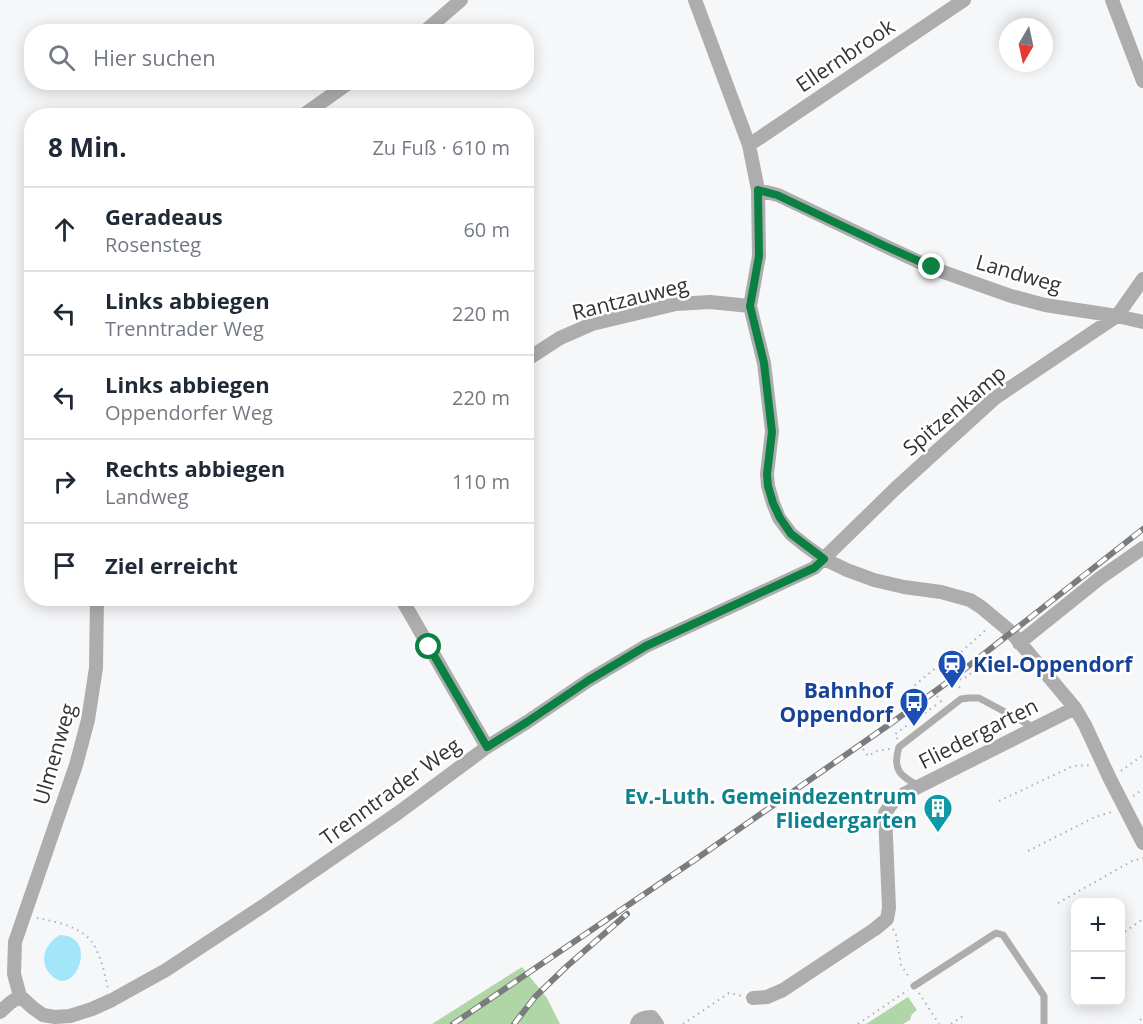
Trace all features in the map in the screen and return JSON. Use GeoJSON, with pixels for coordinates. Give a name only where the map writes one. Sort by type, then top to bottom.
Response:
{"type":"FeatureCollection","features":[{"type":"Feature","properties":{"kind":"street"},"geometry":{"type":"LineString","coordinates":[[433,24],[461,0]]}},
{"type":"Feature","properties":{"kind":"street"},"geometry":{"type":"LineString","coordinates":[[695,0],[749,145],[758,190],[759,256],[750,306],[766,374],[772,432],[767,474],[768,486],[780,518],[791,534],[824,559],[874,580],[964,598],[981,606],[1011,632],[1073,705],[1143,843]]}},
{"type":"Feature","properties":{"kind":"street","name":"Ellernbrook"},"geometry":{"type":"LineString","coordinates":[[749,145],[964,0]]}},
{"type":"Feature","properties":{"kind":"street"},"geometry":{"type":"LineString","coordinates":[[1112,0],[1143,81]]}},
{"type":"Feature","properties":{"kind":"street"},"geometry":{"type":"LineString","coordinates":[[313,108],[339,90]]}},
{"type":"Feature","properties":{"kind":"street","name":"Landweg"},"geometry":{"type":"LineString","coordinates":[[758,190],[777,195],[932,267],[1011,296],[1045,305],[1143,322]]}},
{"type":"Feature","properties":{"kind":"street","name":"Spitzenkamp"},"geometry":{"type":"LineString","coordinates":[[824,559],[896,488],[995,398],[1118,316],[1143,279]]}},
{"type":"Feature","properties":{"kind":"street","name":"Rantzauweg"},"geometry":{"type":"LineString","coordinates":[[534,355],[560,338],[592,324],[676,304],[710,302],[750,306]]}},
{"type":"Feature","properties":{"kind":"street"},"geometry":{"type":"LineString","coordinates":[[1020,643],[1100,578],[1143,548]]}},
{"type":"Feature","properties":{"kind":"street","name":"Trenntrader Weg"},"geometry":{"type":"LineString","coordinates":[[112,1000],[166,970],[263,906],[398,813],[487,747],[589,680],[646,646],[814,568],[824,559]]}},
{"type":"Feature","properties":{"kind":"street","name":"Ulmenweg"},"geometry":{"type":"LineString","coordinates":[[23,916],[76,765],[88,720],[96,669],[97,606]]}},
{"type":"Feature","properties":{"kind":"street"},"geometry":{"type":"LineString","coordinates":[[406,606],[487,747]]}},
{"type":"Feature","properties":{"kind":"street","name":"Fliedergarten"},"geometry":{"type":"LineString","coordinates":[[887,919],[889,908],[885,813],[892,803],[920,786],[1035,728],[1073,705]]}},
{"type":"Feature","properties":{"kind":"street"},"geometry":{"type":"LineString","coordinates":[[23,916],[15,942],[14,961],[14,974],[20,996],[44,1015],[55,1017],[69,1016],[112,1000]]}},
{"type":"Feature","properties":{"kind":"street"},"geometry":{"type":"LineString","coordinates":[[753,998],[767,997],[783,990],[887,919]]}},
{"type":"Feature","properties":{"kind":"street"},"geometry":{"type":"LineString","coordinates":[[0,1012],[20,996]]}},
{"type":"Feature","properties":{"kind":"street"},"geometry":{"type":"LineString","coordinates":[[637,1024],[638,1020],[652,1017],[657,1024]]}},
{"type":"Feature","properties":{"kind":"lane"},"geometry":{"type":"LineString","coordinates":[[920,786],[906,779],[898,769],[896,758],[899,747],[961,699],[979,698],[1035,728]]}},
{"type":"Feature","properties":{"kind":"lane"},"geometry":{"type":"LineString","coordinates":[[914,986],[996,933],[1003,935],[1044,996],[1044,1024]]}},
{"type":"Feature","properties":{"kind":"path"},"geometry":{"type":"LineString","coordinates":[[910,689],[948,658],[952,660],[997,620]]}},
{"type":"Feature","properties":{"kind":"path"},"geometry":{"type":"LineString","coordinates":[[960,679],[962,680],[982,665],[1010,668],[1020,660]]}},
{"type":"Feature","properties":{"kind":"path"},"geometry":{"type":"LineString","coordinates":[[956,682],[960,686]]}},
{"type":"Feature","properties":{"kind":"path"},"geometry":{"type":"LineString","coordinates":[[862,749],[868,756],[877,751]]}},
{"type":"Feature","properties":{"kind":"path"},"geometry":{"type":"LineString","coordinates":[[1110,779],[1143,755]]}},
{"type":"Feature","properties":{"kind":"path"},"geometry":{"type":"LineString","coordinates":[[999,801],[1073,766],[1092,765],[1101,759]]}},
{"type":"Feature","properties":{"kind":"path"},"geometry":{"type":"LineString","coordinates":[[1028,851],[1095,817],[1113,812],[1123,804]]}},
{"type":"Feature","properties":{"kind":"path"},"geometry":{"type":"LineString","coordinates":[[1058,903],[1132,861],[1143,858]]}},
{"type":"Feature","properties":{"kind":"path"},"geometry":{"type":"LineString","coordinates":[[23,916],[58,922],[84,934],[94,946],[112,1000]]}},
{"type":"Feature","properties":{"kind":"path"},"geometry":{"type":"LineString","coordinates":[[887,919],[897,935],[901,965],[939,1024]]}},
{"type":"Feature","properties":{"kind":"path"},"geometry":{"type":"LineString","coordinates":[[1125,932],[1143,919]]}},
{"type":"Feature","properties":{"kind":"path"},"geometry":{"type":"LineString","coordinates":[[858,1024],[914,986]]}},
{"type":"Feature","properties":{"kind":"path"},"geometry":{"type":"LineString","coordinates":[[683,1024],[729,993],[753,998]]}},
{"type":"Feature","properties":{"kind":"path"},"geometry":{"type":"LineString","coordinates":[[951,1024],[963,1016]]}},
{"type":"Feature","properties":{"kind":"green space"},"geometry":{"type":"Polygon","coordinates":[[[522,967],[547,998],[560,1024],[432,1024],[522,967]]]}},
{"type":"Feature","properties":{"kind":"green space"},"geometry":{"type":"Polygon","coordinates":[[[908,997],[917,1010],[912,1014],[910,1020],[903,1024],[866,1024],[908,997]]]}},
{"type":"Feature","properties":{"kind":"water"},"geometry":{"type":"Polygon","coordinates":[[[60,935],[72,938],[79,945],[81,955],[80,965],[75,974],[68,979],[60,980],[47,970],[44,959],[50,943],[60,935]]]}},
{"type":"Feature","properties":{"kind":"railway"},"geometry":{"type":"LineString","coordinates":[[453,1024],[890,724],[952,679],[1143,529]]}},
{"type":"Feature","properties":{"kind":"railway"},"geometry":{"type":"LineString","coordinates":[[514,1024],[535,997],[627,914]]}},
{"type":"Feature","properties":{"kind":"place","name":"Kiel-Oppendorf"},"geometry":{"type":"Point","coordinates":[952,690]}},
{"type":"Feature","properties":{"kind":"place","name":"Bahnhof Oppendorf"},"geometry":{"type":"Point","coordinates":[914,728]}},
{"type":"Feature","properties":{"kind":"place","name":"Ev.-Luth. Gemeindezentrum Fliedergarten"},"geometry":{"type":"Point","coordinates":[938,834]}},
{"type":"Feature","properties":{"kind":"route"},"geometry":{"type":"LineString","coordinates":[[429,647],[487,747],[589,680],[646,646],[814,568],[824,559],[791,534],[780,518],[768,486],[767,474],[772,432],[764,363],[750,306],[759,256],[758,190],[777,195],[932,267]]}}]}
